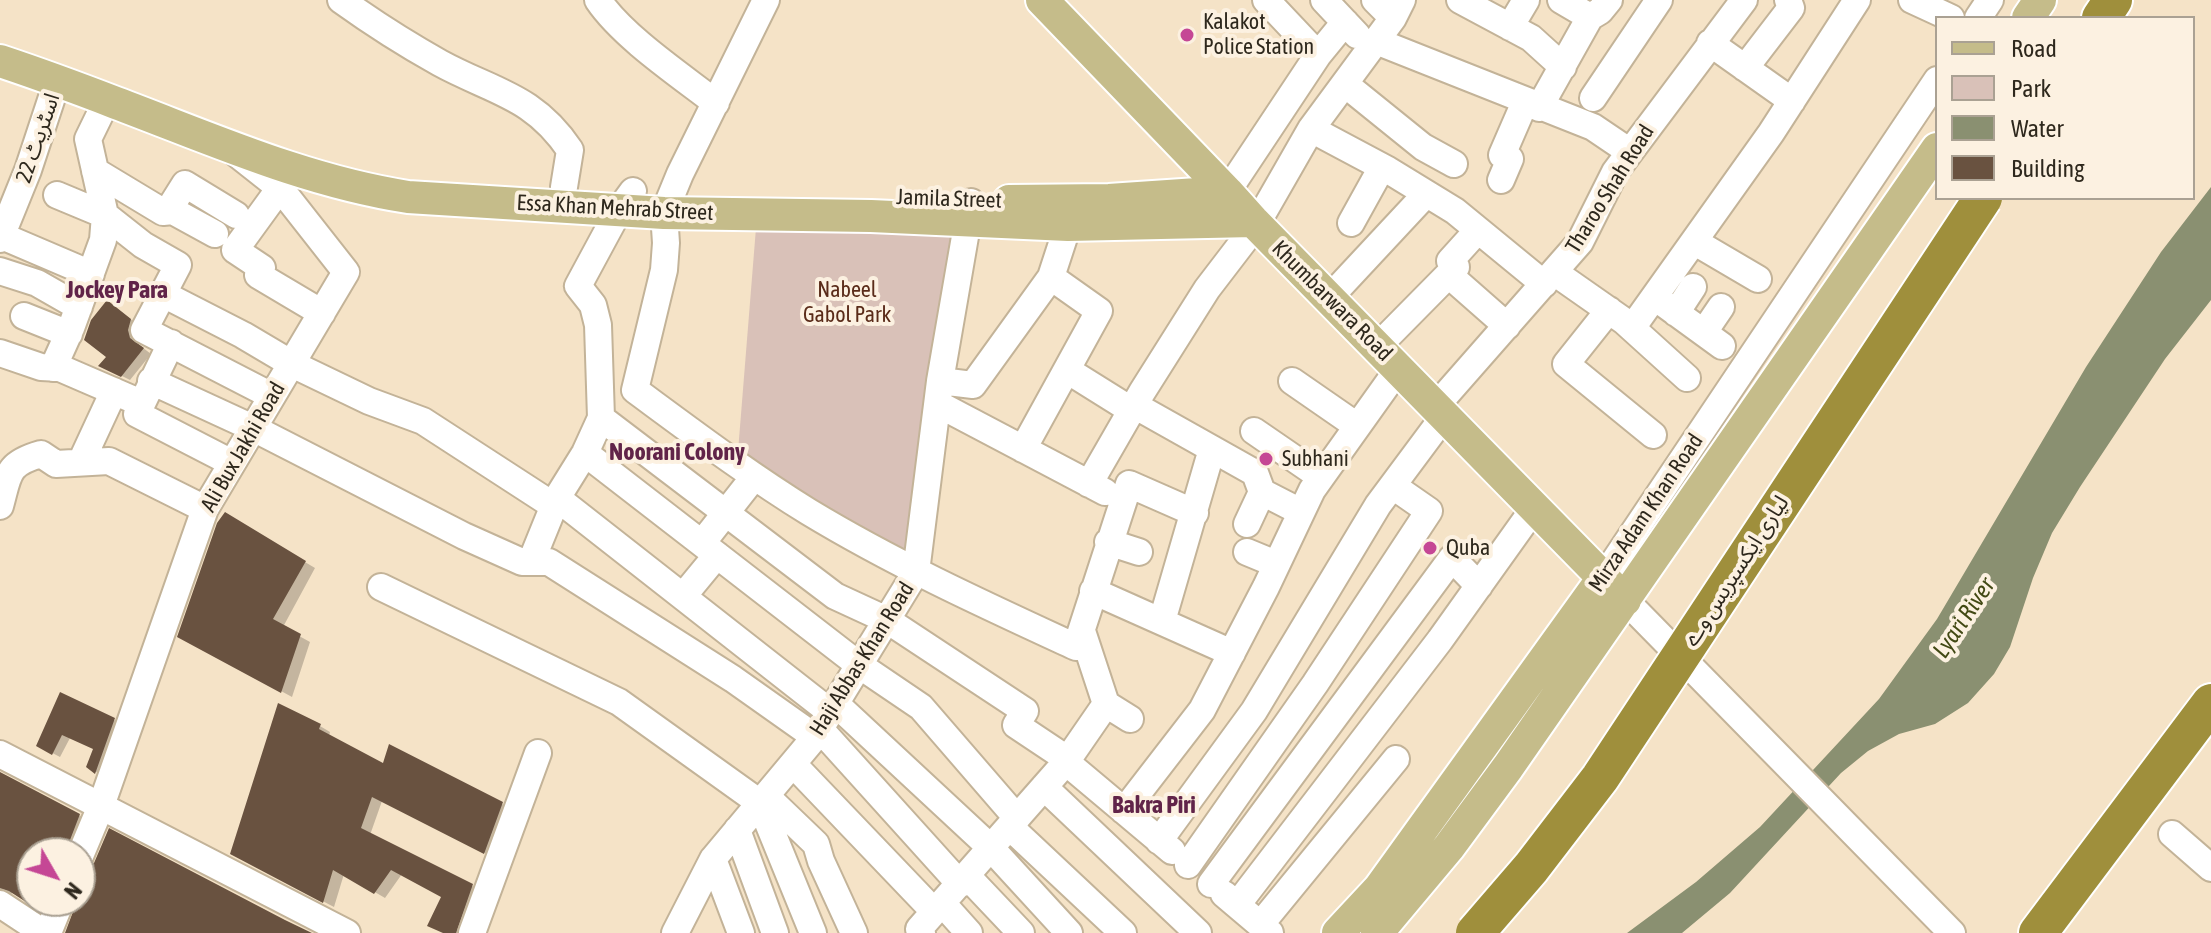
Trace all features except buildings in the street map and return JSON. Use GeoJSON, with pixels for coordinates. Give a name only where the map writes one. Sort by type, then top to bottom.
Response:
{"type":"FeatureCollection","features":[{"type":"Feature","properties":{"kind":"highway","name":"لیاری ایکسپریس وے"},"geometry":{"type":"LineString","coordinates":[[1475,933],[1531,868],[1600,778],[1982,200]]}},
{"type":"Feature","properties":{"kind":"highway"},"geometry":{"type":"LineString","coordinates":[[2038,933],[2211,703]]}},
{"type":"Feature","properties":{"kind":"main road","name":"Khumbarwara Road"},"geometry":{"type":"LineString","coordinates":[[1042,0],[1254,223],[1614,589]]}},
{"type":"Feature","properties":{"kind":"main road","name":"Essa Khan Mehrab Street"},"geometry":{"type":"LineString","coordinates":[[0,37],[233,142],[365,172],[436,181],[564,187],[626,200]]}},
{"type":"Feature","properties":{"kind":"main road","name":"Essa Khan Mehrab Street"},"geometry":{"type":"LineString","coordinates":[[0,61],[359,187],[408,197],[626,200],[970,211],[1068,225],[1254,223]]}},
{"type":"Feature","properties":{"kind":"main road","name":"Mirza Adam Khan Road"},"geometry":{"type":"LineString","coordinates":[[1338,933],[1379,889],[1614,589],[1935,152]]}},
{"type":"Feature","properties":{"kind":"main road","name":"Jamila Street"},"geometry":{"type":"LineString","coordinates":[[970,211],[1227,192]]}},
{"type":"Feature","properties":{"kind":"main road","name":"Mirza Adam Khan Road"},"geometry":{"type":"LineString","coordinates":[[1377,933],[1466,824],[1614,589]]}},
{"type":"Feature","properties":{"kind":"street"},"geometry":{"type":"LineString","coordinates":[[341,0],[441,64],[523,101],[557,131],[570,150],[564,187]]}},
{"type":"Feature","properties":{"kind":"street"},"geometry":{"type":"LineString","coordinates":[[598,0],[640,42],[716,103]]}},
{"type":"Feature","properties":{"kind":"street"},"geometry":{"type":"LineString","coordinates":[[766,0],[668,203],[664,270],[635,390],[754,477],[811,513],[916,572],[1076,647],[1129,484],[1195,513]]}},
{"type":"Feature","properties":{"kind":"street"},"geometry":{"type":"LineString","coordinates":[[1266,0],[1318,55]]}},
{"type":"Feature","properties":{"kind":"street"},"geometry":{"type":"LineString","coordinates":[[1460,0],[1531,38],[1563,67]]}},
{"type":"Feature","properties":{"kind":"street"},"geometry":{"type":"LineString","coordinates":[[1510,27],[1526,0]]}},
{"type":"Feature","properties":{"kind":"street"},"geometry":{"type":"LineString","coordinates":[[1501,180],[1510,159],[1502,155],[1532,105],[1563,67],[1599,8],[1561,0]]}},
{"type":"Feature","properties":{"kind":"street"},"geometry":{"type":"LineString","coordinates":[[1593,98],[1659,0]]}},
{"type":"Feature","properties":{"kind":"street"},"geometry":{"type":"LineString","coordinates":[[1745,68],[1791,8],[1788,0]]}},
{"type":"Feature","properties":{"kind":"street"},"geometry":{"type":"LineString","coordinates":[[1666,305],[1695,242],[1857,0]]}},
{"type":"Feature","properties":{"kind":"street"},"geometry":{"type":"LineString","coordinates":[[1912,0],[1947,16]]}},
{"type":"Feature","properties":{"kind":"street"},"geometry":{"type":"LineString","coordinates":[[1326,1],[1345,22],[1374,45],[1593,127],[1630,152]]}},
{"type":"Feature","properties":{"kind":"street","name":"Tharoo Shah Road"},"geometry":{"type":"LineString","coordinates":[[1159,841],[1254,711],[1328,586],[1441,411],[1507,326],[1580,242],[1615,172],[1710,43],[1732,3]]}},
{"type":"Feature","properties":{"kind":"street"},"geometry":{"type":"LineString","coordinates":[[1089,484],[1207,289],[1254,223],[1311,129],[1374,45],[1390,6]]}},
{"type":"Feature","properties":{"kind":"street"},"geometry":{"type":"LineString","coordinates":[[1227,192],[1318,55],[1345,22]]}},
{"type":"Feature","properties":{"kind":"street"},"geometry":{"type":"LineString","coordinates":[[1710,43],[1792,101]]}},
{"type":"Feature","properties":{"kind":"street","name":"اسٹریٹ 22"},"geometry":{"type":"LineString","coordinates":[[1,238],[28,170],[57,82]]}},
{"type":"Feature","properties":{"kind":"street","name":"Mirza Adam Khan Road"},"geometry":{"type":"LineString","coordinates":[[1614,589],[1935,83]]}},
{"type":"Feature","properties":{"kind":"street"},"geometry":{"type":"LineString","coordinates":[[1345,84],[1423,147],[1454,164]]}},
{"type":"Feature","properties":{"kind":"street"},"geometry":{"type":"LineString","coordinates":[[53,368],[69,334],[103,240],[105,215],[88,139],[107,100]]}},
{"type":"Feature","properties":{"kind":"street"},"geometry":{"type":"LineString","coordinates":[[1311,129],[1416,187],[1549,278],[1609,310],[1687,378]]}},
{"type":"Feature","properties":{"kind":"street","name":"Ali Bux Jakhi Road"},"geometry":{"type":"LineString","coordinates":[[88,837],[205,509],[346,272],[280,188],[233,142]]}},
{"type":"Feature","properties":{"kind":"street"},"geometry":{"type":"LineString","coordinates":[[1330,297],[1416,187],[1423,147]]}},
{"type":"Feature","properties":{"kind":"street"},"geometry":{"type":"LineString","coordinates":[[1351,223],[1382,167]]}},
{"type":"Feature","properties":{"kind":"street"},"geometry":{"type":"LineString","coordinates":[[95,171],[163,212],[173,211],[215,234]]}},
{"type":"Feature","properties":{"kind":"street"},"geometry":{"type":"LineString","coordinates":[[168,211],[185,184],[236,215]]}},
{"type":"Feature","properties":{"kind":"street"},"geometry":{"type":"LineString","coordinates":[[280,188],[235,250],[262,268],[258,275],[322,313]]}},
{"type":"Feature","properties":{"kind":"street"},"geometry":{"type":"LineString","coordinates":[[57,195],[105,215],[143,245],[178,265],[144,330],[272,396]]}},
{"type":"Feature","properties":{"kind":"street"},"geometry":{"type":"LineString","coordinates":[[531,562],[556,502],[585,453],[601,418],[598,325],[593,305],[578,286],[626,200]]}},
{"type":"Feature","properties":{"kind":"street","name":"Haji Abbas Khan Road"},"geometry":{"type":"LineString","coordinates":[[681,921],[713,859],[825,721],[916,572],[939,393],[970,211]]}},
{"type":"Feature","properties":{"kind":"street"},"geometry":{"type":"LineString","coordinates":[[939,393],[973,385],[1051,277],[1068,225]]}},
{"type":"Feature","properties":{"kind":"street"},"geometry":{"type":"LineString","coordinates":[[1124,811],[1202,710],[1301,512],[1357,426],[1388,357],[1456,267],[1450,261],[1478,230]]}},
{"type":"Feature","properties":{"kind":"street"},"geometry":{"type":"LineString","coordinates":[[1,238],[91,274]]}},
{"type":"Feature","properties":{"kind":"street"},"geometry":{"type":"LineString","coordinates":[[1695,242],[1758,279]]}},
{"type":"Feature","properties":{"kind":"street"},"geometry":{"type":"LineString","coordinates":[[0,271],[37,283],[79,307]]}},
{"type":"Feature","properties":{"kind":"street"},"geometry":{"type":"LineString","coordinates":[[1449,275],[1507,326]]}},
{"type":"Feature","properties":{"kind":"street"},"geometry":{"type":"LineString","coordinates":[[1023,449],[1099,311],[1051,277]]}},
{"type":"Feature","properties":{"kind":"street"},"geometry":{"type":"LineString","coordinates":[[1632,328],[1693,287]]}},
{"type":"Feature","properties":{"kind":"street"},"geometry":{"type":"LineString","coordinates":[[163,294],[292,364],[369,401],[423,421],[556,502],[684,595],[825,721],[991,848],[1069,933]]}},
{"type":"Feature","properties":{"kind":"street"},"geometry":{"type":"LineString","coordinates":[[1666,305],[1713,339],[1721,307]]}},
{"type":"Feature","properties":{"kind":"street"},"geometry":{"type":"LineString","coordinates":[[1609,310],[1566,364],[1653,435]]}},
{"type":"Feature","properties":{"kind":"street"},"geometry":{"type":"LineString","coordinates":[[24,316],[69,334]]}},
{"type":"Feature","properties":{"kind":"street"},"geometry":{"type":"LineString","coordinates":[[171,343],[137,414],[232,463]]}},
{"type":"Feature","properties":{"kind":"street"},"geometry":{"type":"LineString","coordinates":[[0,355],[41,367],[60,368],[114,391],[146,392],[253,428],[464,536],[522,562],[549,562],[733,679],[825,721],[952,893],[969,933]]}},
{"type":"Feature","properties":{"kind":"street"},"geometry":{"type":"LineString","coordinates":[[1067,370],[1255,473],[1262,492],[1301,512]]}},
{"type":"Feature","properties":{"kind":"street"},"geometry":{"type":"LineString","coordinates":[[1292,381],[1357,426]]}},
{"type":"Feature","properties":{"kind":"street"},"geometry":{"type":"LineString","coordinates":[[81,462],[114,391]]}},
{"type":"Feature","properties":{"kind":"street"},"geometry":{"type":"LineString","coordinates":[[939,393],[1023,449],[1123,501]]}},
{"type":"Feature","properties":{"kind":"street"},"geometry":{"type":"LineString","coordinates":[[601,418],[835,596],[887,620],[1025,711],[1016,725],[1066,761],[1265,929],[1396,759]]}},
{"type":"Feature","properties":{"kind":"street"},"geometry":{"type":"LineString","coordinates":[[1254,431],[1321,477]]}},
{"type":"Feature","properties":{"kind":"street"},"geometry":{"type":"LineString","coordinates":[[1162,621],[1212,449]]}},
{"type":"Feature","properties":{"kind":"street"},"geometry":{"type":"LineString","coordinates":[[585,453],[859,665],[921,707],[1013,823],[1123,933]]}},
{"type":"Feature","properties":{"kind":"street"},"geometry":{"type":"LineString","coordinates":[[0,506],[5,470],[19,460],[41,454],[56,464],[109,461],[205,509]]}},
{"type":"Feature","properties":{"kind":"street"},"geometry":{"type":"LineString","coordinates":[[684,595],[726,513],[754,477]]}},
{"type":"Feature","properties":{"kind":"street"},"geometry":{"type":"LineString","coordinates":[[1188,865],[1315,684],[1429,511],[1393,486]]}},
{"type":"Feature","properties":{"kind":"street"},"geometry":{"type":"LineString","coordinates":[[1247,524],[1262,492]]}},
{"type":"Feature","properties":{"kind":"street"},"geometry":{"type":"LineString","coordinates":[[1237,905],[1479,586],[1535,507]]}},
{"type":"Feature","properties":{"kind":"street"},"geometry":{"type":"LineString","coordinates":[[1108,542],[1139,552]]}},
{"type":"Feature","properties":{"kind":"street"},"geometry":{"type":"LineString","coordinates":[[1247,552],[1276,564]]}},
{"type":"Feature","properties":{"kind":"street"},"geometry":{"type":"LineString","coordinates":[[1211,884],[1452,558],[1479,586]]}},
{"type":"Feature","properties":{"kind":"street"},"geometry":{"type":"LineString","coordinates":[[381,587],[619,702],[763,800],[816,844],[854,933]]}},
{"type":"Feature","properties":{"kind":"street"},"geometry":{"type":"LineString","coordinates":[[1614,589],[1952,933]]}},
{"type":"Feature","properties":{"kind":"street"},"geometry":{"type":"LineString","coordinates":[[1093,591],[1232,653]]}},
{"type":"Feature","properties":{"kind":"street"},"geometry":{"type":"LineString","coordinates":[[1082,631],[1106,704],[1130,719]]}},
{"type":"Feature","properties":{"kind":"street"},"geometry":{"type":"LineString","coordinates":[[922,933],[919,929],[1066,761],[1106,704]]}},
{"type":"Feature","properties":{"kind":"street"},"geometry":{"type":"LineString","coordinates":[[1320,737],[1349,759]]}},
{"type":"Feature","properties":{"kind":"street"},"geometry":{"type":"LineString","coordinates":[[472,933],[538,753]]}},
{"type":"Feature","properties":{"kind":"street"},"geometry":{"type":"LineString","coordinates":[[0,754],[347,933]]}},
{"type":"Feature","properties":{"kind":"street"},"geometry":{"type":"LineString","coordinates":[[793,764],[926,903],[952,893]]}},
{"type":"Feature","properties":{"kind":"street"},"geometry":{"type":"LineString","coordinates":[[1044,787],[1198,933]]}},
{"type":"Feature","properties":{"kind":"street"},"geometry":{"type":"LineString","coordinates":[[763,800],[813,933]]}},
{"type":"Feature","properties":{"kind":"street"},"geometry":{"type":"LineString","coordinates":[[737,830],[775,933]]}},
{"type":"Feature","properties":{"kind":"street"},"geometry":{"type":"LineString","coordinates":[[2172,834],[2211,868]]}},
{"type":"Feature","properties":{"kind":"street"},"geometry":{"type":"LineString","coordinates":[[713,859],[741,933]]}},
{"type":"Feature","properties":{"kind":"street"},"geometry":{"type":"LineString","coordinates":[[952,893],[1021,933]]}},
{"type":"Feature","properties":{"kind":"street"},"geometry":{"type":"LineString","coordinates":[[3,915],[46,933]]}},
{"type":"Feature","properties":{"kind":"street"},"geometry":{"type":"LineString","coordinates":[[681,921],[700,933]]}},
{"type":"Feature","properties":{"kind":"green space","name":"Nabeel Gabol Park"},"geometry":{"type":"Polygon","coordinates":[[[758,203],[955,207],[916,572],[737,464],[758,203]]]}},
{"type":"Feature","properties":{"kind":"water","name":"Lyari River"},"geometry":{"type":"Polygon","coordinates":[[[2211,187],[2211,300],[2165,359],[2052,533],[2010,647],[1994,674],[1968,703],[1935,724],[1899,734],[1868,751],[1841,773],[1730,893],[1682,933],[1627,933],[1696,882],[1760,827],[1879,699],[1937,619],[2086,367],[2161,252],[2211,187]]]}},
{"type":"Feature","properties":{"kind":"place","name":"Kalakot Police Station"},"geometry":{"type":"Point","coordinates":[1187,35]}},
{"type":"Feature","properties":{"kind":"place","name":"Subhani"},"geometry":{"type":"Point","coordinates":[1266,459]}},
{"type":"Feature","properties":{"kind":"place","name":"Quba"},"geometry":{"type":"Point","coordinates":[1430,548]}},
{"type":"Feature","properties":{"kind":"district","name":"Jockey Para"},"geometry":{"type":"Point","coordinates":[117,290]}},
{"type":"Feature","properties":{"kind":"district","name":"Noorani Colony"},"geometry":{"type":"Point","coordinates":[677,452]}},
{"type":"Feature","properties":{"kind":"district","name":"Bakra Piri"},"geometry":{"type":"Point","coordinates":[1154,805]}}]}
